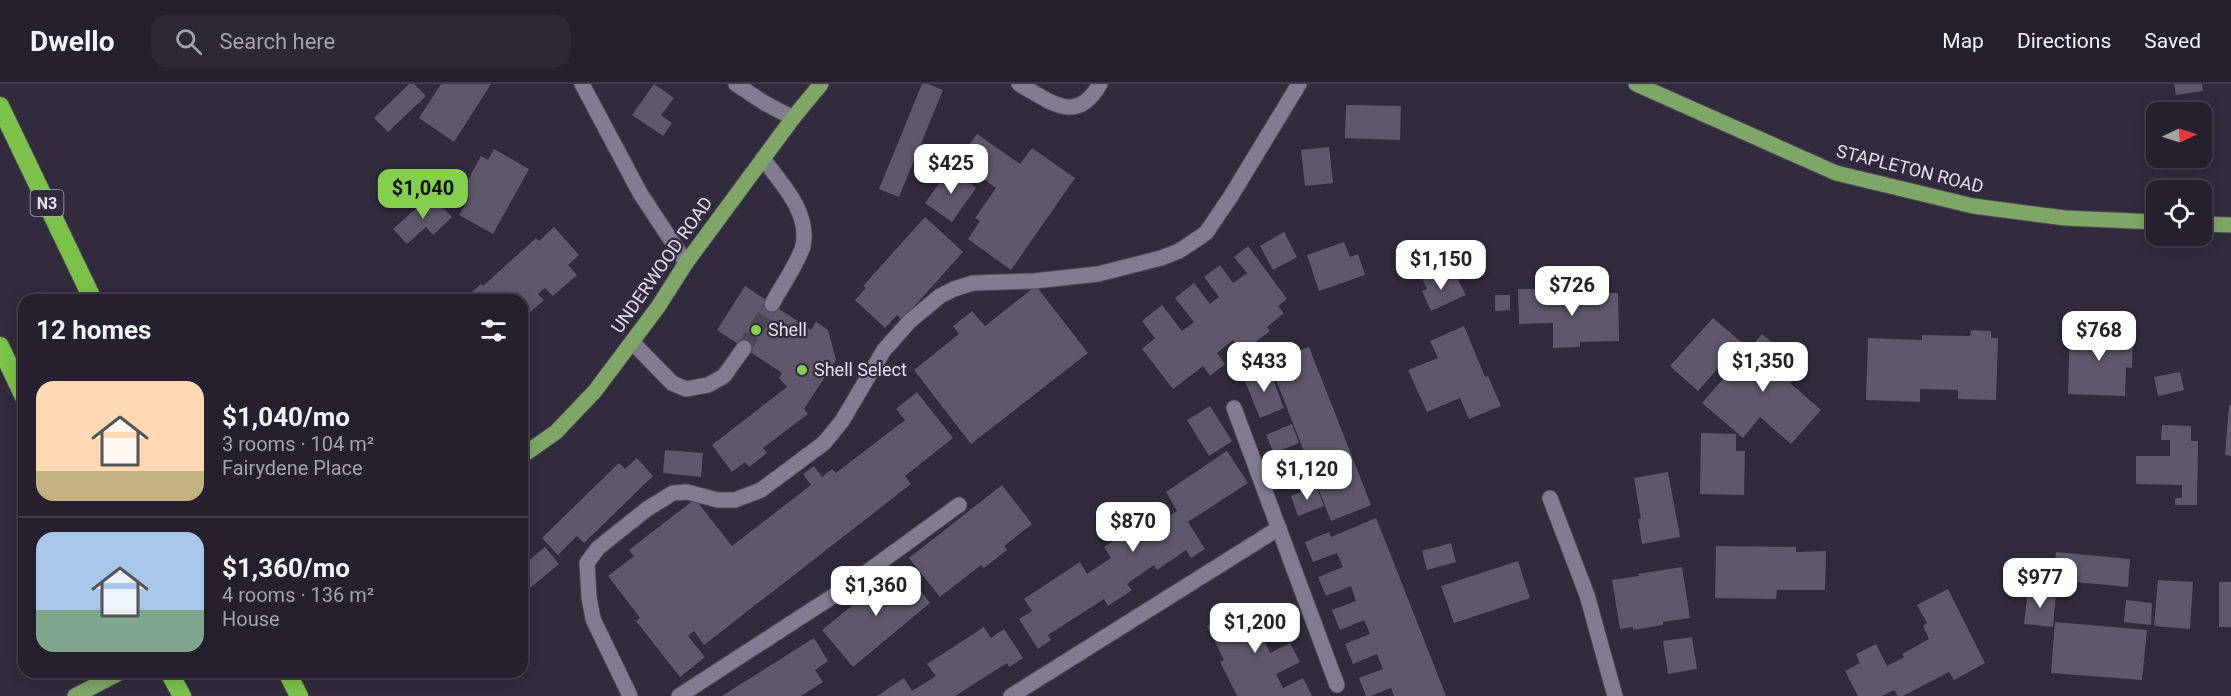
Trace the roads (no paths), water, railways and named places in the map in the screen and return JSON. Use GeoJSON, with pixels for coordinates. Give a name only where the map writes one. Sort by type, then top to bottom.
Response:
{"type":"FeatureCollection","features":[{"type":"Feature","properties":{"kind":"highway","name":"N3"},"geometry":{"type":"LineString","coordinates":[[0,106],[90,294]]}},
{"type":"Feature","properties":{"kind":"highway"},"geometry":{"type":"LineString","coordinates":[[0,346],[18,384]]}},
{"type":"Feature","properties":{"kind":"highway"},"geometry":{"type":"LineString","coordinates":[[172,678],[182,696]]}},
{"type":"Feature","properties":{"kind":"highway"},"geometry":{"type":"LineString","coordinates":[[289,678],[299,696]]}},
{"type":"Feature","properties":{"kind":"main road","name":"UNDERWOOD ROAD"},"geometry":{"type":"LineString","coordinates":[[528,452],[556,432],[595,391],[658,307],[686,263],[793,118],[821,84]]}},
{"type":"Feature","properties":{"kind":"main road","name":"STAPLETON ROAD"},"geometry":{"type":"LineString","coordinates":[[1636,84],[1836,173],[1974,206],[2064,218],[2146,222]]}},
{"type":"Feature","properties":{"kind":"main road"},"geometry":{"type":"LineString","coordinates":[[2212,224],[2231,225]]}},
{"type":"Feature","properties":{"kind":"main road"},"geometry":{"type":"LineString","coordinates":[[75,696],[110,678]]}},
{"type":"Feature","properties":{"kind":"street"},"geometry":{"type":"LineString","coordinates":[[582,84],[640,193],[686,263]]}},
{"type":"Feature","properties":{"kind":"street"},"geometry":{"type":"LineString","coordinates":[[736,84],[793,118]]}},
{"type":"Feature","properties":{"kind":"street"},"geometry":{"type":"LineString","coordinates":[[1019,84],[1060,107],[1071,107],[1093,96],[1100,84]]}},
{"type":"Feature","properties":{"kind":"street"},"geometry":{"type":"LineString","coordinates":[[630,696],[593,619],[588,597],[587,563],[598,548],[647,509],[673,493],[687,492],[718,500],[735,500],[761,490],[824,443],[842,421],[884,350],[910,321],[940,296],[973,284],[1034,281],[1098,274],[1161,258],[1179,251],[1206,233],[1221,213],[1299,84]]}},
{"type":"Feature","properties":{"kind":"street"},"geometry":{"type":"LineString","coordinates":[[763,159],[795,202],[804,236],[802,248],[772,304]]}},
{"type":"Feature","properties":{"kind":"street"},"geometry":{"type":"LineString","coordinates":[[632,342],[672,383],[686,389],[708,385],[724,376],[744,348]]}},
{"type":"Feature","properties":{"kind":"street"},"geometry":{"type":"LineString","coordinates":[[1234,408],[1337,685]]}},
{"type":"Feature","properties":{"kind":"street"},"geometry":{"type":"LineString","coordinates":[[1550,498],[1587,595],[1615,696]]}},
{"type":"Feature","properties":{"kind":"street"},"geometry":{"type":"LineString","coordinates":[[679,696],[838,593],[959,505]]}},
{"type":"Feature","properties":{"kind":"street"},"geometry":{"type":"LineString","coordinates":[[1011,696],[1279,528]]}},
{"type":"Feature","properties":{"kind":"tunnel"},"geometry":{"type":"LineString","coordinates":[[744,348],[772,304]]}},
{"type":"Feature","properties":{"kind":"place","name":"Shell"},"geometry":{"type":"Point","coordinates":[756,330]}},
{"type":"Feature","properties":{"kind":"place","name":"Shell Select"},"geometry":{"type":"Point","coordinates":[802,370]}}]}
